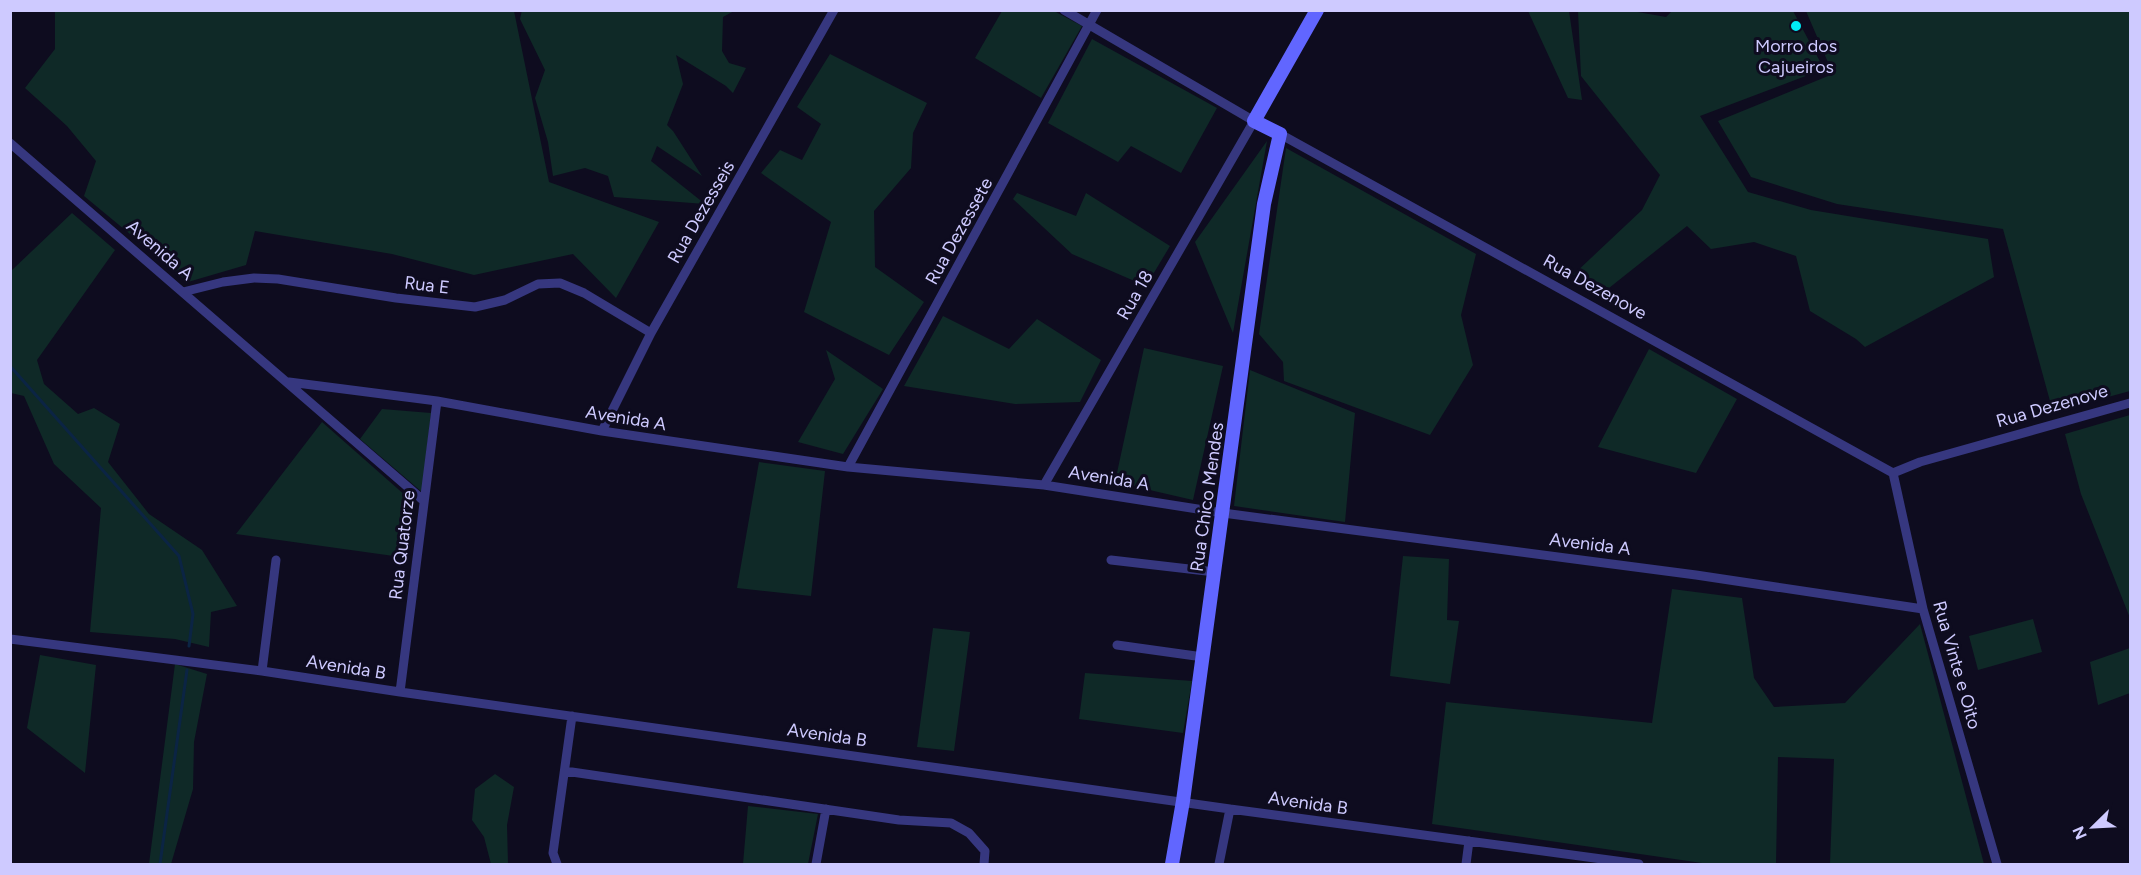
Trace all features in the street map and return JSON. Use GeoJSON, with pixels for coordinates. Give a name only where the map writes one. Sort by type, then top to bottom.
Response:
{"type":"FeatureCollection","features":[{"type":"Feature","properties":{"kind":"main road"},"geometry":{"type":"LineString","coordinates":[[1254,121],[1317,10]]}},
{"type":"Feature","properties":{"kind":"main road","name":"Rua Dezenove"},"geometry":{"type":"LineString","coordinates":[[1254,121],[1280,134]]}},
{"type":"Feature","properties":{"kind":"main road","name":"Rua Chico Mendes"},"geometry":{"type":"LineString","coordinates":[[1172,864],[1184,801],[1264,204],[1280,134]]}},
{"type":"Feature","properties":{"kind":"street","name":"Rua Dezesseis"},"geometry":{"type":"LineString","coordinates":[[602,431],[651,333],[834,10]]}},
{"type":"Feature","properties":{"kind":"street","name":"Rua Dezenove"},"geometry":{"type":"LineString","coordinates":[[1064,10],[1254,121]]}},
{"type":"Feature","properties":{"kind":"street","name":"Rua Dezessete"},"geometry":{"type":"LineString","coordinates":[[848,468],[1097,10]]}},
{"type":"Feature","properties":{"kind":"street","name":"Rua 18"},"geometry":{"type":"LineString","coordinates":[[1044,485],[1254,121]]}},
{"type":"Feature","properties":{"kind":"street","name":"Rua Dezenove"},"geometry":{"type":"LineString","coordinates":[[1280,134],[1893,473],[1920,462],[2130,403]]}},
{"type":"Feature","properties":{"kind":"street","name":"Avenida A"},"geometry":{"type":"LineString","coordinates":[[10,143],[424,501]]}},
{"type":"Feature","properties":{"kind":"street","name":"Rua E"},"geometry":{"type":"LineString","coordinates":[[183,292],[223,282],[254,278],[278,279],[475,307],[505,300],[538,284],[560,283],[584,292],[651,333]]}},
{"type":"Feature","properties":{"kind":"street","name":"Avenida A"},"geometry":{"type":"LineString","coordinates":[[289,382],[437,401],[602,431],[848,468],[1044,485],[1223,513],[1696,575],[1923,609]]}},
{"type":"Feature","properties":{"kind":"street","name":"Rua Quatorze"},"geometry":{"type":"LineString","coordinates":[[400,692],[437,401]]}},
{"type":"Feature","properties":{"kind":"street","name":"Rua Vinte e Oito"},"geometry":{"type":"LineString","coordinates":[[1893,473],[1923,609],[1997,864]]}},
{"type":"Feature","properties":{"kind":"street"},"geometry":{"type":"LineString","coordinates":[[262,671],[276,560]]}},
{"type":"Feature","properties":{"kind":"street"},"geometry":{"type":"LineString","coordinates":[[1111,560],[1215,572]]}},
{"type":"Feature","properties":{"kind":"street","name":"Avenida B"},"geometry":{"type":"LineString","coordinates":[[10,639],[262,671],[1230,809],[1640,864]]}},
{"type":"Feature","properties":{"kind":"street"},"geometry":{"type":"LineString","coordinates":[[1117,645],[1203,657]]}},
{"type":"Feature","properties":{"kind":"street"},"geometry":{"type":"LineString","coordinates":[[557,864],[553,853],[572,716]]}},
{"type":"Feature","properties":{"kind":"street"},"geometry":{"type":"LineString","coordinates":[[565,771],[899,820],[951,824],[969,833],[985,851],[984,864]]}},
{"type":"Feature","properties":{"kind":"street"},"geometry":{"type":"LineString","coordinates":[[816,864],[826,809]]}},
{"type":"Feature","properties":{"kind":"street"},"geometry":{"type":"LineString","coordinates":[[1221,864],[1230,809]]}},
{"type":"Feature","properties":{"kind":"street"},"geometry":{"type":"LineString","coordinates":[[1466,864],[1469,841]]}},
{"type":"Feature","properties":{"kind":"green space"},"geometry":{"type":"Polygon","coordinates":[[[522,10],[734,11],[723,17],[722,51],[729,63],[746,68],[733,93],[726,86],[676,55],[683,84],[667,125],[702,176],[657,146],[651,161],[705,204],[614,197],[608,176],[585,168],[553,176],[548,142],[535,98],[545,70],[520,19],[522,10]]]}},
{"type":"Feature","properties":{"kind":"green space"},"geometry":{"type":"Polygon","coordinates":[[[55,11],[514,11],[549,182],[659,222],[616,298],[573,254],[474,275],[392,254],[255,231],[246,265],[188,282],[84,196],[96,161],[67,126],[25,88],[55,49],[55,11]]]}},
{"type":"Feature","properties":{"kind":"green space"},"geometry":{"type":"Polygon","coordinates":[[[1002,11],[1054,11],[1082,26],[1041,98],[975,58],[1002,11]]]}},
{"type":"Feature","properties":{"kind":"green space"},"geometry":{"type":"Polygon","coordinates":[[[1528,11],[1569,11],[1582,100],[1568,98],[1528,11]]]}},
{"type":"Feature","properties":{"kind":"green space"},"geometry":{"type":"Polygon","coordinates":[[[1578,11],[1632,11],[1666,17],[1672,11],[1793,11],[1824,69],[1700,116],[1748,192],[1811,210],[1988,239],[1994,277],[1865,347],[1810,311],[1796,256],[1754,242],[1711,249],[1687,226],[1609,288],[1573,275],[1642,210],[1660,175],[1581,76],[1578,11]]]}},
{"type":"Feature","properties":{"kind":"green space"},"geometry":{"type":"Polygon","coordinates":[[[1806,11],[2130,11],[2130,391],[2053,412],[2003,229],[1837,204],[1751,177],[1718,121],[1833,74],[1806,11]]]}},
{"type":"Feature","properties":{"kind":"green space"},"geometry":{"type":"Polygon","coordinates":[[[1092,39],[1217,108],[1181,173],[1131,146],[1118,162],[1048,123],[1092,39]]]}},
{"type":"Feature","properties":{"kind":"green space"},"geometry":{"type":"Polygon","coordinates":[[[830,54],[927,103],[913,133],[911,168],[874,211],[875,267],[924,302],[889,355],[804,312],[831,222],[761,173],[780,150],[802,160],[821,124],[797,107],[830,54]]]}},
{"type":"Feature","properties":{"kind":"green space"},"geometry":{"type":"Polygon","coordinates":[[[1267,141],[1233,333],[1195,242],[1267,141]]]}},
{"type":"Feature","properties":{"kind":"green space"},"geometry":{"type":"Polygon","coordinates":[[[1286,148],[1476,254],[1461,315],[1473,365],[1430,435],[1284,381],[1283,362],[1259,334],[1286,148]]]}},
{"type":"Feature","properties":{"kind":"green space"},"geometry":{"type":"Polygon","coordinates":[[[1017,193],[1076,216],[1086,193],[1170,246],[1146,286],[1072,254],[1013,199],[1017,193]]]}},
{"type":"Feature","properties":{"kind":"green space"},"geometry":{"type":"Polygon","coordinates":[[[72,213],[115,250],[37,360],[44,384],[78,414],[94,408],[120,424],[108,462],[149,514],[202,550],[237,606],[211,612],[209,647],[175,639],[90,632],[101,508],[54,464],[24,396],[11,393],[11,271],[72,213]]]}},
{"type":"Feature","properties":{"kind":"green space"},"geometry":{"type":"Polygon","coordinates":[[[943,316],[1009,349],[1037,319],[1101,360],[1080,402],[1015,404],[904,386],[943,316]]]}},
{"type":"Feature","properties":{"kind":"green space"},"geometry":{"type":"Polygon","coordinates":[[[1144,348],[1223,366],[1193,500],[1115,482],[1144,348]]]}},
{"type":"Feature","properties":{"kind":"green space"},"geometry":{"type":"Polygon","coordinates":[[[1649,349],[1737,399],[1696,473],[1598,447],[1649,349]]]}},
{"type":"Feature","properties":{"kind":"green space"},"geometry":{"type":"Polygon","coordinates":[[[826,350],[883,389],[843,454],[798,442],[835,379],[826,350]]]}},
{"type":"Feature","properties":{"kind":"green space"},"geometry":{"type":"Polygon","coordinates":[[[1250,370],[1355,413],[1345,522],[1234,506],[1250,370]]]}},
{"type":"Feature","properties":{"kind":"green space"},"geometry":{"type":"Polygon","coordinates":[[[382,409],[431,413],[422,492],[360,439],[382,409]]]}},
{"type":"Feature","properties":{"kind":"green space"},"geometry":{"type":"Polygon","coordinates":[[[2130,415],[2130,618],[2081,494],[2065,434],[2130,415]]]}},
{"type":"Feature","properties":{"kind":"green space"},"geometry":{"type":"Polygon","coordinates":[[[322,422],[415,504],[408,558],[236,534],[322,422]]]}},
{"type":"Feature","properties":{"kind":"green space"},"geometry":{"type":"Polygon","coordinates":[[[759,462],[825,471],[811,596],[737,588],[759,462]]]}},
{"type":"Feature","properties":{"kind":"green space"},"geometry":{"type":"Polygon","coordinates":[[[1403,556],[1449,559],[1447,620],[1459,621],[1450,684],[1390,676],[1403,556]]]}},
{"type":"Feature","properties":{"kind":"green space"},"geometry":{"type":"Polygon","coordinates":[[[1672,589],[1742,598],[1754,678],[1774,707],[1845,703],[1920,624],[1984,864],[1830,864],[1834,759],[1778,757],[1776,864],[1709,864],[1432,824],[1446,702],[1652,723],[1672,589]]]}},
{"type":"Feature","properties":{"kind":"green space"},"geometry":{"type":"Polygon","coordinates":[[[2033,619],[2042,652],[1978,670],[1969,636],[2033,619]]]}},
{"type":"Feature","properties":{"kind":"green space"},"geometry":{"type":"Polygon","coordinates":[[[933,628],[970,632],[954,751],[917,747],[933,628]]]}},
{"type":"Feature","properties":{"kind":"green space"},"geometry":{"type":"Polygon","coordinates":[[[2130,648],[2130,693],[2098,705],[2090,662],[2130,648]]]}},
{"type":"Feature","properties":{"kind":"green space"},"geometry":{"type":"Polygon","coordinates":[[[40,655],[96,665],[85,773],[27,728],[40,655]]]}},
{"type":"Feature","properties":{"kind":"green space"},"geometry":{"type":"Polygon","coordinates":[[[175,664],[207,674],[194,742],[193,789],[171,864],[149,864],[175,664]]]}},
{"type":"Feature","properties":{"kind":"green space"},"geometry":{"type":"Polygon","coordinates":[[[1085,673],[1192,681],[1183,733],[1079,719],[1085,673]]]}},
{"type":"Feature","properties":{"kind":"green space"},"geometry":{"type":"Polygon","coordinates":[[[495,774],[514,787],[507,825],[508,864],[491,864],[484,837],[472,820],[475,789],[495,774]]]}},
{"type":"Feature","properties":{"kind":"green space"},"geometry":{"type":"Polygon","coordinates":[[[748,806],[818,814],[808,864],[743,864],[748,806]]]}},
{"type":"Feature","properties":{"kind":"waterway"},"geometry":{"type":"LineString","coordinates":[[10,366],[179,556],[193,614],[189,646]]}},
{"type":"Feature","properties":{"kind":"waterway"},"geometry":{"type":"LineString","coordinates":[[160,864],[187,670]]}},
{"type":"Feature","properties":{"kind":"place","name":"Morro dos Cajueiros"},"geometry":{"type":"Point","coordinates":[1796,26]}}]}
